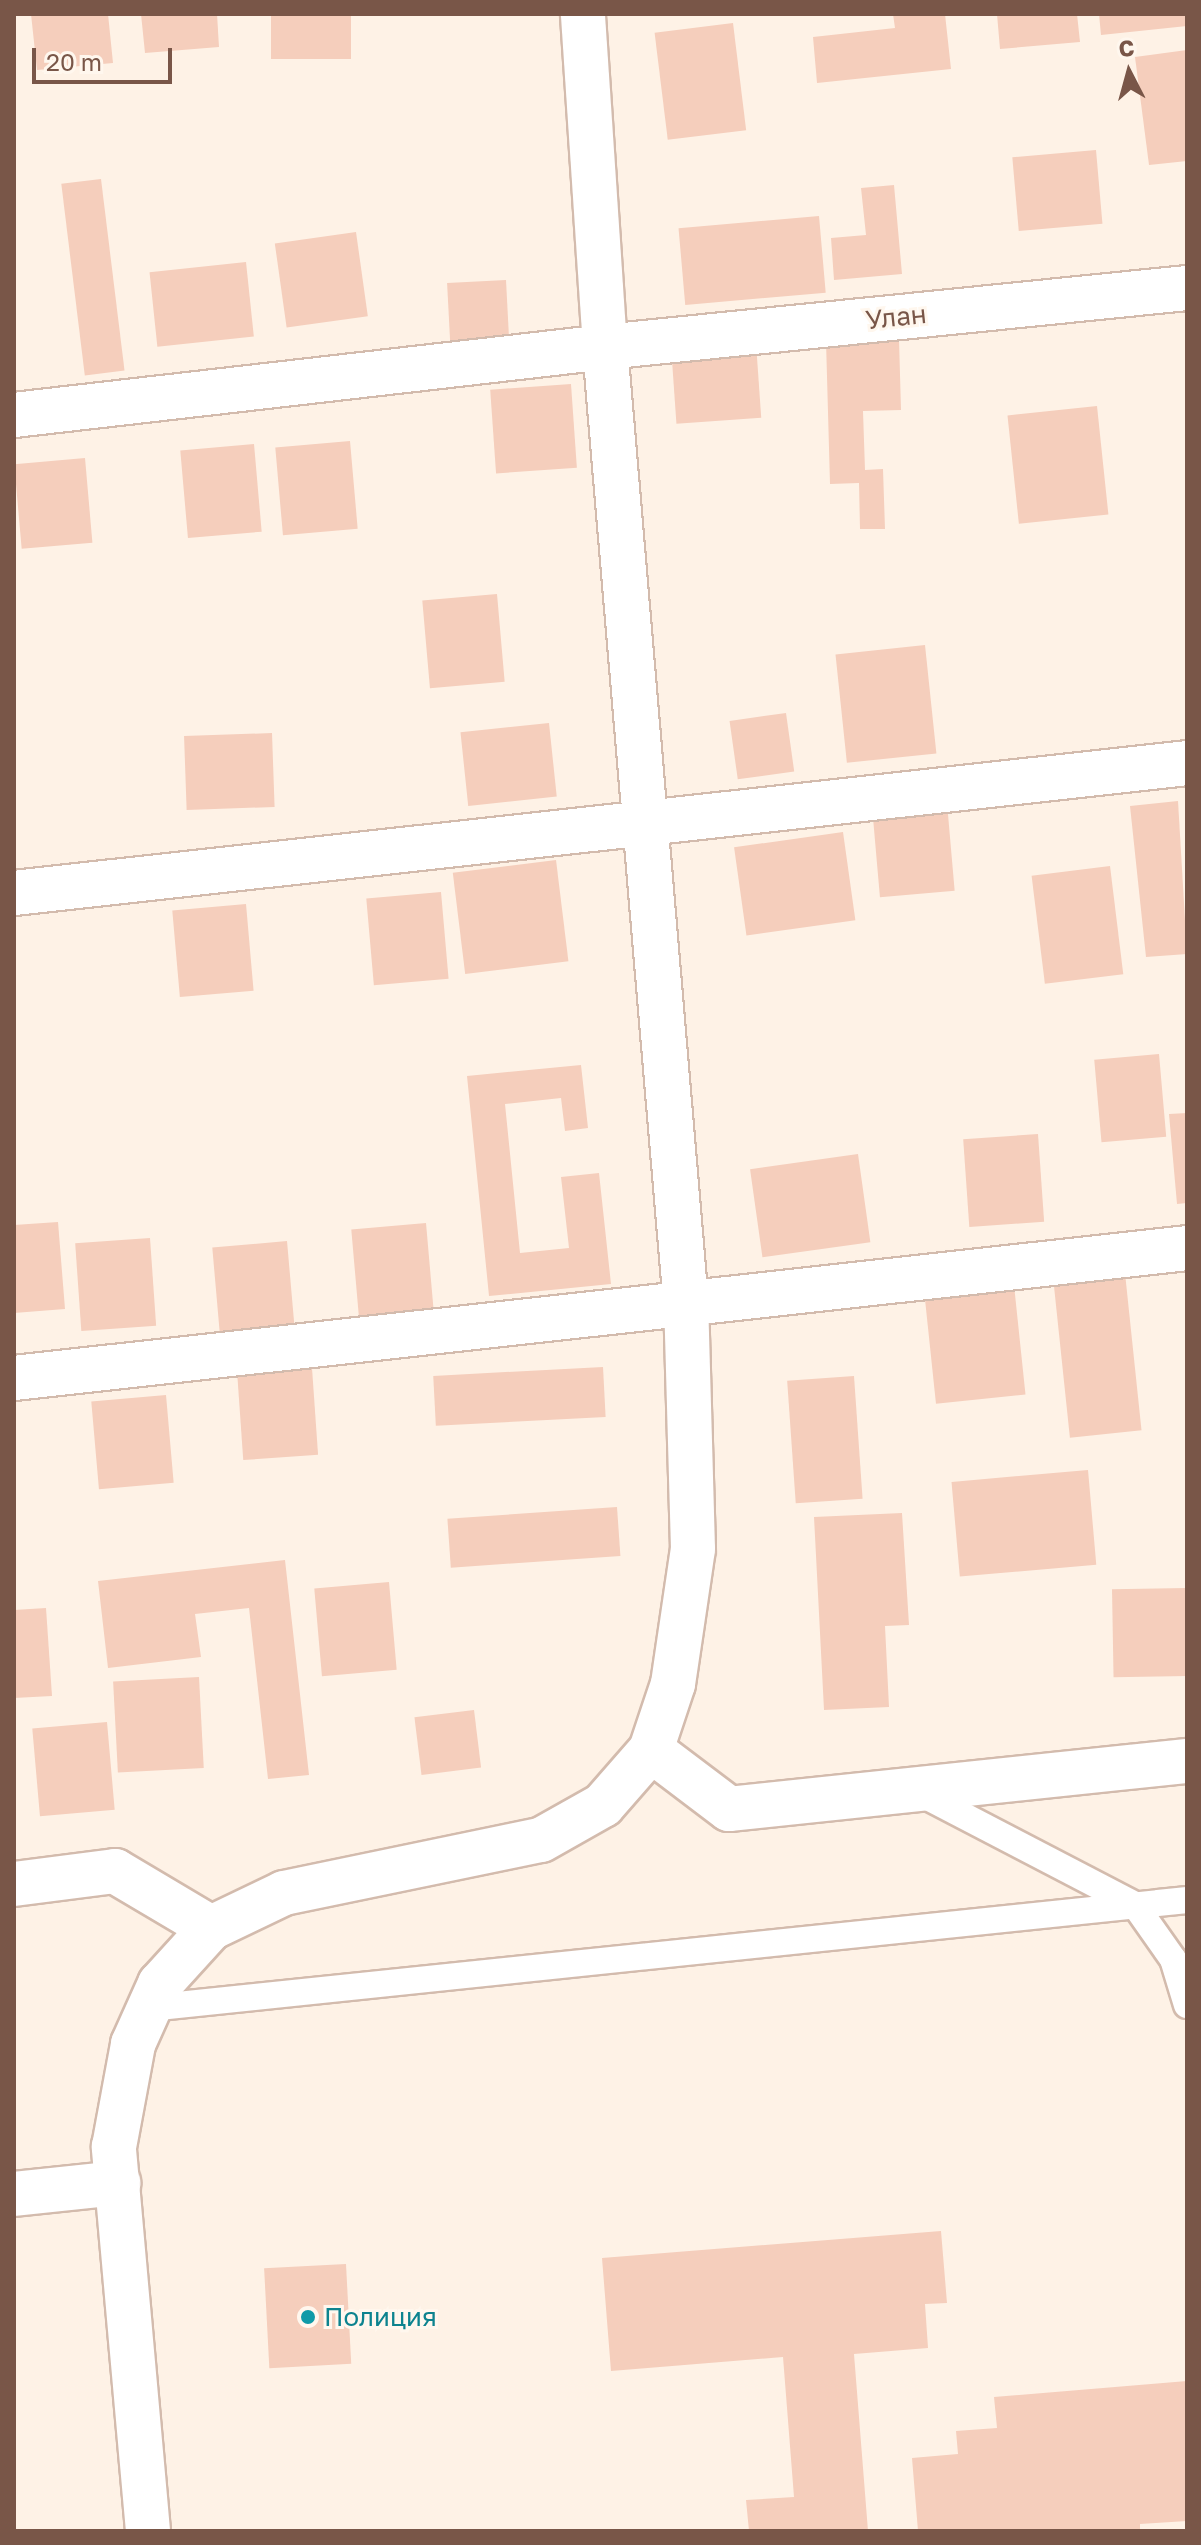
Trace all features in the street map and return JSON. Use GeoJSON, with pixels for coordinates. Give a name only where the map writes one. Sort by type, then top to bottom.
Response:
{"type":"FeatureCollection","features":[{"type":"Feature","properties":{"kind":"street"},"geometry":{"type":"LineString","coordinates":[[148,2531],[114,2147],[133,2044],[160,1984],[211,1928],[284,1893],[541,1840],[603,1805],[651,1750],[673,1684],[693,1549],[686,1304],[605,347],[583,14]]}},
{"type":"Feature","properties":{"kind":"street","name":"Улан"},"geometry":{"type":"LineString","coordinates":[[14,415],[605,347],[1187,288]]}},
{"type":"Feature","properties":{"kind":"street"},"geometry":{"type":"LineString","coordinates":[[14,893],[1187,763]]}},
{"type":"Feature","properties":{"kind":"street"},"geometry":{"type":"LineString","coordinates":[[14,1378],[1187,1248]]}},
{"type":"Feature","properties":{"kind":"street"},"geometry":{"type":"LineString","coordinates":[[651,1750],[729,1809],[1187,1761]]}},
{"type":"Feature","properties":{"kind":"street"},"geometry":{"type":"LineString","coordinates":[[14,1884],[115,1871],[211,1928]]}},
{"type":"Feature","properties":{"kind":"street"},"geometry":{"type":"LineString","coordinates":[[14,2194],[118,2183]]}},
{"type":"Feature","properties":{"kind":"lane"},"geometry":{"type":"LineString","coordinates":[[914,1789],[1135,1905],[1173,1959],[1187,2005]]}},
{"type":"Feature","properties":{"kind":"lane"},"geometry":{"type":"LineString","coordinates":[[149,2008],[1187,1900]]}},
{"type":"Feature","properties":{"kind":"building"},"geometry":{"type":"Polygon","coordinates":[[[31,14],[108,14],[113,63],[37,70],[31,14]]]}},
{"type":"Feature","properties":{"kind":"building"},"geometry":{"type":"Polygon","coordinates":[[[141,14],[217,14],[219,47],[145,53],[141,14]]]}},
{"type":"Feature","properties":{"kind":"building"},"geometry":{"type":"Polygon","coordinates":[[[271,14],[351,14],[351,59],[271,59],[271,14]]]}},
{"type":"Feature","properties":{"kind":"building"},"geometry":{"type":"Polygon","coordinates":[[[893,14],[945,14],[951,69],[817,83],[813,37],[895,28],[893,14]]]}},
{"type":"Feature","properties":{"kind":"building"},"geometry":{"type":"Polygon","coordinates":[[[997,14],[1077,14],[1080,42],[1000,49],[997,14]]]}},
{"type":"Feature","properties":{"kind":"building"},"geometry":{"type":"Polygon","coordinates":[[[1099,14],[1187,14],[1187,26],[1101,35],[1099,14]]]}},
{"type":"Feature","properties":{"kind":"building"},"geometry":{"type":"Polygon","coordinates":[[[733,23],[746,130],[668,140],[655,33],[733,23]]]}},
{"type":"Feature","properties":{"kind":"building"},"geometry":{"type":"Polygon","coordinates":[[[1187,50],[1187,161],[1149,165],[1135,57],[1187,50]]]}},
{"type":"Feature","properties":{"kind":"building"},"geometry":{"type":"Polygon","coordinates":[[[1096,150],[1102,224],[1019,231],[1012,157],[1096,150]]]}},
{"type":"Feature","properties":{"kind":"building"},"geometry":{"type":"Polygon","coordinates":[[[101,179],[125,371],[85,375],[61,184],[101,179]]]}},
{"type":"Feature","properties":{"kind":"building"},"geometry":{"type":"Polygon","coordinates":[[[894,185],[902,274],[834,280],[831,238],[866,235],[861,188],[894,185]]]}},
{"type":"Feature","properties":{"kind":"building"},"geometry":{"type":"Polygon","coordinates":[[[819,216],[826,293],[685,305],[679,228],[819,216]]]}},
{"type":"Feature","properties":{"kind":"building"},"geometry":{"type":"Polygon","coordinates":[[[356,232],[368,316],[287,328],[275,243],[356,232]]]}},
{"type":"Feature","properties":{"kind":"building"},"geometry":{"type":"Polygon","coordinates":[[[246,262],[254,337],[157,347],[150,272],[246,262]]]}},
{"type":"Feature","properties":{"kind":"building"},"geometry":{"type":"Polygon","coordinates":[[[506,280],[509,340],[450,343],[447,283],[506,280]]]}},
{"type":"Feature","properties":{"kind":"building"},"geometry":{"type":"Polygon","coordinates":[[[899,339],[901,410],[863,411],[865,470],[883,469],[885,529],[860,529],[859,483],[830,484],[826,341],[899,339]]]}},
{"type":"Feature","properties":{"kind":"building"},"geometry":{"type":"Polygon","coordinates":[[[756,343],[761,418],[676,424],[671,349],[756,343]]]}},
{"type":"Feature","properties":{"kind":"building"},"geometry":{"type":"Polygon","coordinates":[[[571,384],[577,468],[496,473],[490,390],[571,384]]]}},
{"type":"Feature","properties":{"kind":"building"},"geometry":{"type":"Polygon","coordinates":[[[1097,406],[1108,514],[1019,524],[1007,415],[1097,406]]]}},
{"type":"Feature","properties":{"kind":"building"},"geometry":{"type":"Polygon","coordinates":[[[350,441],[358,529],[283,535],[275,448],[350,441]]]}},
{"type":"Feature","properties":{"kind":"building"},"geometry":{"type":"Polygon","coordinates":[[[254,444],[262,532],[188,538],[180,450],[254,444]]]}},
{"type":"Feature","properties":{"kind":"building"},"geometry":{"type":"Polygon","coordinates":[[[85,458],[92,543],[22,549],[14,464],[85,458]]]}},
{"type":"Feature","properties":{"kind":"building"},"geometry":{"type":"Polygon","coordinates":[[[497,594],[505,682],[430,688],[422,601],[497,594]]]}},
{"type":"Feature","properties":{"kind":"building"},"geometry":{"type":"Polygon","coordinates":[[[925,645],[936,753],[847,763],[835,654],[925,645]]]}},
{"type":"Feature","properties":{"kind":"building"},"geometry":{"type":"Polygon","coordinates":[[[786,713],[794,771],[738,779],[730,721],[786,713]]]}},
{"type":"Feature","properties":{"kind":"building"},"geometry":{"type":"Polygon","coordinates":[[[549,723],[557,797],[468,806],[460,732],[549,723]]]}},
{"type":"Feature","properties":{"kind":"building"},"geometry":{"type":"Polygon","coordinates":[[[272,733],[275,807],[187,810],[184,736],[272,733]]]}},
{"type":"Feature","properties":{"kind":"building"},"geometry":{"type":"Polygon","coordinates":[[[1178,801],[1187,954],[1146,957],[1130,806],[1178,801]]]}},
{"type":"Feature","properties":{"kind":"building"},"geometry":{"type":"Polygon","coordinates":[[[947,803],[955,891],[880,897],[872,810],[947,803]]]}},
{"type":"Feature","properties":{"kind":"building"},"geometry":{"type":"Polygon","coordinates":[[[843,832],[855,920],[746,935],[734,847],[843,832]]]}},
{"type":"Feature","properties":{"kind":"building"},"geometry":{"type":"Polygon","coordinates":[[[556,860],[568,961],[465,974],[453,873],[556,860]]]}},
{"type":"Feature","properties":{"kind":"building"},"geometry":{"type":"Polygon","coordinates":[[[1110,866],[1123,974],[1045,984],[1032,876],[1110,866]]]}},
{"type":"Feature","properties":{"kind":"building"},"geometry":{"type":"Polygon","coordinates":[[[441,892],[449,979],[374,985],[366,899],[441,892]]]}},
{"type":"Feature","properties":{"kind":"building"},"geometry":{"type":"Polygon","coordinates":[[[246,904],[254,991],[180,997],[172,910],[246,904]]]}},
{"type":"Feature","properties":{"kind":"building"},"geometry":{"type":"Polygon","coordinates":[[[1159,1054],[1166,1137],[1101,1142],[1094,1060],[1159,1054]]]}},
{"type":"Feature","properties":{"kind":"building"},"geometry":{"type":"Polygon","coordinates":[[[581,1065],[588,1128],[565,1131],[561,1098],[505,1104],[520,1253],[569,1248],[561,1177],[599,1173],[611,1284],[489,1296],[467,1076],[581,1065]]]}},
{"type":"Feature","properties":{"kind":"building"},"geometry":{"type":"Polygon","coordinates":[[[1187,1113],[1187,1203],[1177,1204],[1169,1114],[1187,1113]]]}},
{"type":"Feature","properties":{"kind":"building"},"geometry":{"type":"Polygon","coordinates":[[[1038,1134],[1044,1222],[969,1227],[963,1139],[1038,1134]]]}},
{"type":"Feature","properties":{"kind":"building"},"geometry":{"type":"Polygon","coordinates":[[[858,1154],[870,1242],[762,1257],[750,1169],[858,1154]]]}},
{"type":"Feature","properties":{"kind":"building"},"geometry":{"type":"Polygon","coordinates":[[[58,1222],[65,1309],[14,1313],[14,1225],[58,1222]]]}},
{"type":"Feature","properties":{"kind":"building"},"geometry":{"type":"Polygon","coordinates":[[[426,1223],[434,1311],[359,1317],[351,1230],[426,1223]]]}},
{"type":"Feature","properties":{"kind":"building"},"geometry":{"type":"Polygon","coordinates":[[[150,1238],[156,1326],[81,1331],[75,1243],[150,1238]]]}},
{"type":"Feature","properties":{"kind":"building"},"geometry":{"type":"Polygon","coordinates":[[[287,1241],[295,1329],[220,1335],[212,1248],[287,1241]]]}},
{"type":"Feature","properties":{"kind":"building"},"geometry":{"type":"Polygon","coordinates":[[[1125,1273],[1142,1430],[1070,1438],[1053,1281],[1125,1273]]]}},
{"type":"Feature","properties":{"kind":"building"},"geometry":{"type":"Polygon","coordinates":[[[1014,1285],[1025,1394],[936,1404],[924,1294],[1014,1285]]]}},
{"type":"Feature","properties":{"kind":"building"},"geometry":{"type":"Polygon","coordinates":[[[603,1367],[606,1417],[436,1426],[433,1376],[603,1367]]]}},
{"type":"Feature","properties":{"kind":"building"},"geometry":{"type":"Polygon","coordinates":[[[312,1368],[318,1455],[243,1460],[237,1373],[312,1368]]]}},
{"type":"Feature","properties":{"kind":"building"},"geometry":{"type":"Polygon","coordinates":[[[854,1376],[863,1499],[796,1503],[787,1381],[854,1376]]]}},
{"type":"Feature","properties":{"kind":"building"},"geometry":{"type":"Polygon","coordinates":[[[166,1395],[174,1483],[99,1489],[91,1402],[166,1395]]]}},
{"type":"Feature","properties":{"kind":"building"},"geometry":{"type":"Polygon","coordinates":[[[1088,1470],[1096,1565],[960,1577],[952,1482],[1088,1470]]]}},
{"type":"Feature","properties":{"kind":"building"},"geometry":{"type":"Polygon","coordinates":[[[617,1507],[620,1556],[451,1568],[447,1519],[617,1507]]]}},
{"type":"Feature","properties":{"kind":"building"},"geometry":{"type":"Polygon","coordinates":[[[902,1513],[909,1625],[885,1626],[889,1707],[824,1710],[814,1517],[902,1513]]]}},
{"type":"Feature","properties":{"kind":"building"},"geometry":{"type":"Polygon","coordinates":[[[285,1560],[309,1775],[268,1779],[249,1608],[195,1614],[201,1657],[108,1668],[98,1581],[285,1560]]]}},
{"type":"Feature","properties":{"kind":"building"},"geometry":{"type":"Polygon","coordinates":[[[389,1582],[397,1670],[322,1676],[314,1589],[389,1582]]]}},
{"type":"Feature","properties":{"kind":"building"},"geometry":{"type":"Polygon","coordinates":[[[1186,1588],[1187,1676],[1114,1677],[1112,1589],[1186,1588]]]}},
{"type":"Feature","properties":{"kind":"building"},"geometry":{"type":"Polygon","coordinates":[[[46,1608],[52,1696],[14,1698],[14,1610],[46,1608]]]}},
{"type":"Feature","properties":{"kind":"building"},"geometry":{"type":"Polygon","coordinates":[[[199,1677],[204,1768],[118,1772],[113,1682],[199,1677]]]}},
{"type":"Feature","properties":{"kind":"building"},"geometry":{"type":"Polygon","coordinates":[[[474,1710],[481,1768],[422,1775],[414,1717],[474,1710]]]}},
{"type":"Feature","properties":{"kind":"building"},"geometry":{"type":"Polygon","coordinates":[[[107,1722],[115,1810],[40,1816],[32,1729],[107,1722]]]}},
{"type":"Feature","properties":{"kind":"building"},"geometry":{"type":"Polygon","coordinates":[[[941,2231],[947,2303],[925,2304],[928,2348],[854,2354],[868,2531],[749,2531],[746,2500],[794,2497],[783,2357],[611,2371],[602,2258],[941,2231]]]}},
{"type":"Feature","properties":{"kind":"building","name":"Полиция"},"geometry":{"type":"Polygon","coordinates":[[[346,2264],[351,2364],[269,2368],[264,2268],[346,2264]]]}},
{"type":"Feature","properties":{"kind":"building"},"geometry":{"type":"Polygon","coordinates":[[[1187,2381],[1187,2521],[1140,2524],[1140,2531],[918,2531],[912,2458],[958,2454],[956,2431],[997,2428],[994,2397],[1187,2381]]]}},
{"type":"Feature","properties":{"kind":"place","name":"Полиция"},"geometry":{"type":"Point","coordinates":[308,2317]}}]}
